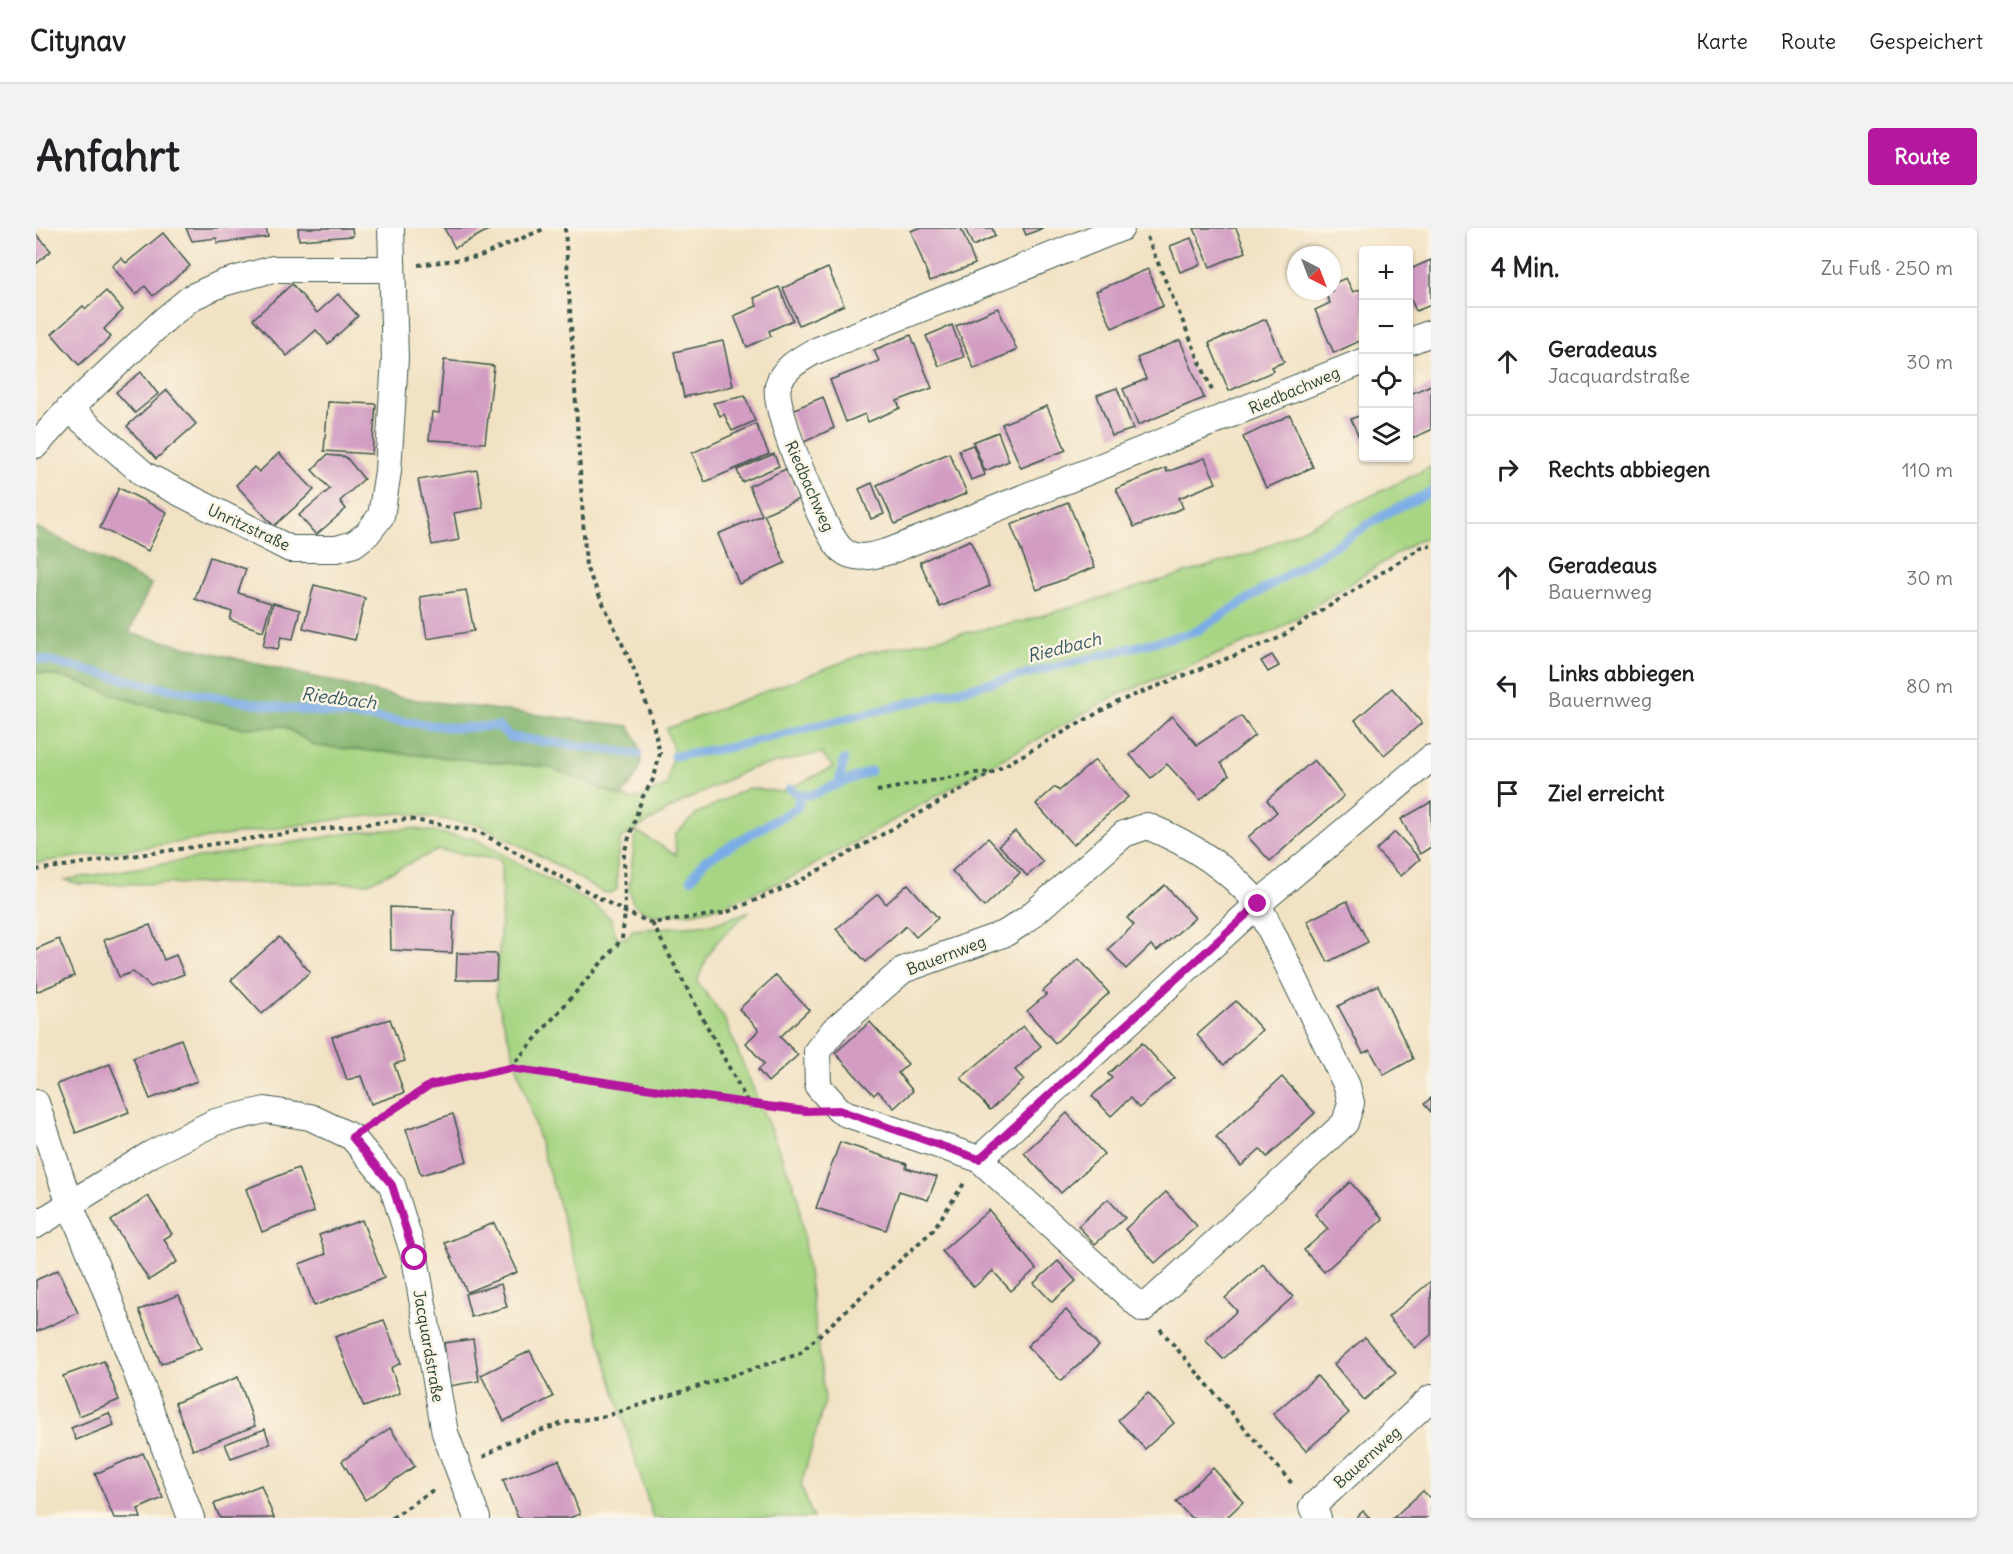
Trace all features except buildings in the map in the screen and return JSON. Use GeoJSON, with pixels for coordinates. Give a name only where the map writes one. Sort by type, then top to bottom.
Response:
{"type":"FeatureCollection","features":[{"type":"Feature","properties":{"kind":"street","name":"Unritzstraße"},"geometry":{"type":"LineString","coordinates":[[69,410],[145,476],[290,549],[337,549],[354,544],[367,534],[381,516],[388,471],[395,358],[391,228]]}},
{"type":"Feature","properties":{"kind":"street","name":"Riedbachweg"},"geometry":{"type":"LineString","coordinates":[[1121,228],[813,352],[792,364],[778,386],[779,410],[825,526],[843,551],[863,558],[890,551],[1359,363]]}},
{"type":"Feature","properties":{"kind":"street"},"geometry":{"type":"LineString","coordinates":[[36,445],[69,410],[164,320],[192,297],[223,283],[273,268],[392,269]]}},
{"type":"Feature","properties":{"kind":"street"},"geometry":{"type":"LineString","coordinates":[[1413,340],[1431,333]]}},
{"type":"Feature","properties":{"kind":"street"},"geometry":{"type":"LineString","coordinates":[[979,1159],[1258,904],[1431,758]]}},
{"type":"Feature","properties":{"kind":"street","name":"Bauernweg"},"geometry":{"type":"LineString","coordinates":[[1147,826],[1175,837],[1238,880],[1258,904],[1347,1086],[1351,1103],[1345,1123],[1143,1309],[979,1159],[839,1110],[818,1086],[817,1051],[834,1030],[903,970],[1006,933],[1027,919],[1124,834],[1147,826]]}},
{"type":"Feature","properties":{"kind":"street"},"geometry":{"type":"LineString","coordinates":[[36,1103],[70,1205],[103,1283],[191,1518]]}},
{"type":"Feature","properties":{"kind":"street","name":"Jacquardstraße"},"geometry":{"type":"LineString","coordinates":[[36,1225],[151,1154],[215,1122],[265,1110],[310,1117],[352,1137],[392,1185],[415,1258],[445,1433],[477,1518]]}},
{"type":"Feature","properties":{"kind":"street","name":"Bauernweg"},"geometry":{"type":"LineString","coordinates":[[1315,1512],[1431,1398]]}},
{"type":"Feature","properties":{"kind":"path"},"geometry":{"type":"LineString","coordinates":[[392,269],[478,257],[546,228]]}},
{"type":"Feature","properties":{"kind":"path"},"geometry":{"type":"LineString","coordinates":[[510,1068],[622,939],[625,912],[624,853],[642,798],[654,778],[660,753],[651,716],[633,667],[586,567],[565,228]]}},
{"type":"Feature","properties":{"kind":"path"},"geometry":{"type":"LineString","coordinates":[[1143,228],[1224,419]]}},
{"type":"Feature","properties":{"kind":"path"},"geometry":{"type":"LineString","coordinates":[[36,870],[289,833],[409,819],[479,832],[625,912],[652,922],[724,913],[796,883],[1117,702],[1279,638],[1422,547],[1431,546]]}},
{"type":"Feature","properties":{"kind":"path"},"geometry":{"type":"LineString","coordinates":[[877,791],[974,772],[993,772]]}},
{"type":"Feature","properties":{"kind":"path"},"geometry":{"type":"LineString","coordinates":[[652,922],[748,1102]]}},
{"type":"Feature","properties":{"kind":"path"},"geometry":{"type":"LineString","coordinates":[[352,1137],[430,1085],[510,1068],[806,1111],[839,1110]]}},
{"type":"Feature","properties":{"kind":"path"},"geometry":{"type":"LineString","coordinates":[[392,1518],[508,1442],[563,1423],[606,1416],[800,1354],[933,1230],[979,1159]]}},
{"type":"Feature","properties":{"kind":"path"},"geometry":{"type":"LineString","coordinates":[[1143,1309],[1315,1512]]}},
{"type":"Feature","properties":{"kind":"green space"},"geometry":{"type":"Polygon","coordinates":[[[1431,467],[1431,537],[1418,540],[1277,630],[1115,696],[792,877],[722,906],[690,913],[651,914],[637,907],[632,901],[629,888],[636,831],[676,855],[675,835],[696,814],[748,788],[782,792],[833,767],[821,753],[749,769],[684,801],[621,838],[617,859],[617,889],[611,893],[602,892],[548,860],[480,825],[402,813],[348,818],[36,863],[36,672],[71,679],[139,703],[242,728],[283,726],[317,746],[548,767],[632,800],[667,786],[673,749],[666,729],[866,653],[1024,621],[1253,553],[1431,467]]]}},
{"type":"Feature","properties":{"kind":"green space"},"geometry":{"type":"Polygon","coordinates":[[[36,527],[151,584],[129,633],[402,698],[629,726],[639,747],[641,763],[621,797],[548,767],[316,746],[283,726],[242,728],[139,703],[71,679],[36,672],[36,527]]]}},
{"type":"Feature","properties":{"kind":"green space"},"geometry":{"type":"Polygon","coordinates":[[[410,828],[475,839],[596,906],[611,919],[617,938],[628,938],[632,930],[713,924],[750,911],[717,942],[697,982],[723,1016],[798,1196],[825,1400],[801,1485],[813,1518],[653,1518],[496,996],[502,905],[501,860],[438,850],[368,883],[79,884],[64,880],[350,833],[410,828]]]}},
{"type":"Feature","properties":{"kind":"waterway","name":"Riedbach"},"geometry":{"type":"LineString","coordinates":[[674,756],[731,747],[1195,632],[1389,512],[1431,492]]}},
{"type":"Feature","properties":{"kind":"waterway","name":"Riedbach"},"geometry":{"type":"LineString","coordinates":[[36,658],[154,686],[277,707],[457,728],[498,726],[510,737],[638,754]]}},
{"type":"Feature","properties":{"kind":"waterway"},"geometry":{"type":"LineString","coordinates":[[839,783],[844,760]]}},
{"type":"Feature","properties":{"kind":"waterway"},"geometry":{"type":"LineString","coordinates":[[790,789],[799,795],[811,795],[871,771]]}},
{"type":"Feature","properties":{"kind":"waterway"},"geometry":{"type":"LineString","coordinates":[[691,879],[704,861],[798,807],[799,795]]}},
{"type":"Feature","properties":{"kind":"route"},"geometry":{"type":"LineString","coordinates":[[415,1258],[392,1185],[352,1137],[430,1085],[510,1068],[806,1111],[839,1110],[979,1159],[1258,904]]}}]}
